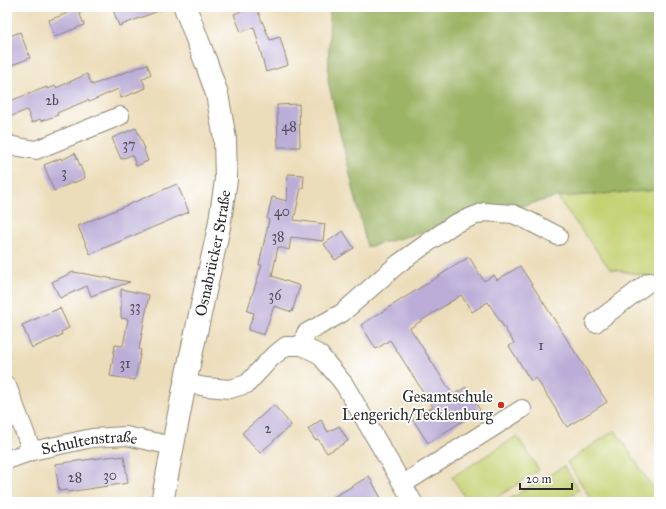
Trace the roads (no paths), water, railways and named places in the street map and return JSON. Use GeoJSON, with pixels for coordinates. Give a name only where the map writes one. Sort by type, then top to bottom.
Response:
{"type":"FeatureCollection","features":[{"type":"Feature","properties":{"kind":"main road","name":"Osnabrücker Straße"},"geometry":{"type":"LineString","coordinates":[[162,502],[185,383],[219,227],[226,180],[225,140],[217,94],[185,7]]}},
{"type":"Feature","properties":{"kind":"street"},"geometry":{"type":"LineString","coordinates":[[7,143],[8,145],[36,150],[120,116]]}},
{"type":"Feature","properties":{"kind":"street"},"geometry":{"type":"LineString","coordinates":[[302,346],[306,333],[342,313],[398,264],[454,224],[484,212],[513,214],[558,236]]}},
{"type":"Feature","properties":{"kind":"street"},"geometry":{"type":"LineString","coordinates":[[595,323],[649,282]]}},
{"type":"Feature","properties":{"kind":"street"},"geometry":{"type":"LineString","coordinates":[[185,383],[230,389],[247,384],[271,358],[286,346],[302,346],[319,354],[344,384],[413,502]]}},
{"type":"Feature","properties":{"kind":"street"},"geometry":{"type":"LineString","coordinates":[[7,386],[32,451]]}},
{"type":"Feature","properties":{"kind":"street"},"geometry":{"type":"LineString","coordinates":[[403,484],[522,410]]}},
{"type":"Feature","properties":{"kind":"street","name":"Schultenstraße"},"geometry":{"type":"LineString","coordinates":[[7,460],[32,451],[92,438],[126,436],[173,446]]}},
{"type":"Feature","properties":{"kind":"place","name":"Gesamtschule Lengerich/Tecklenburg"},"geometry":{"type":"Point","coordinates":[501,405]}}]}
